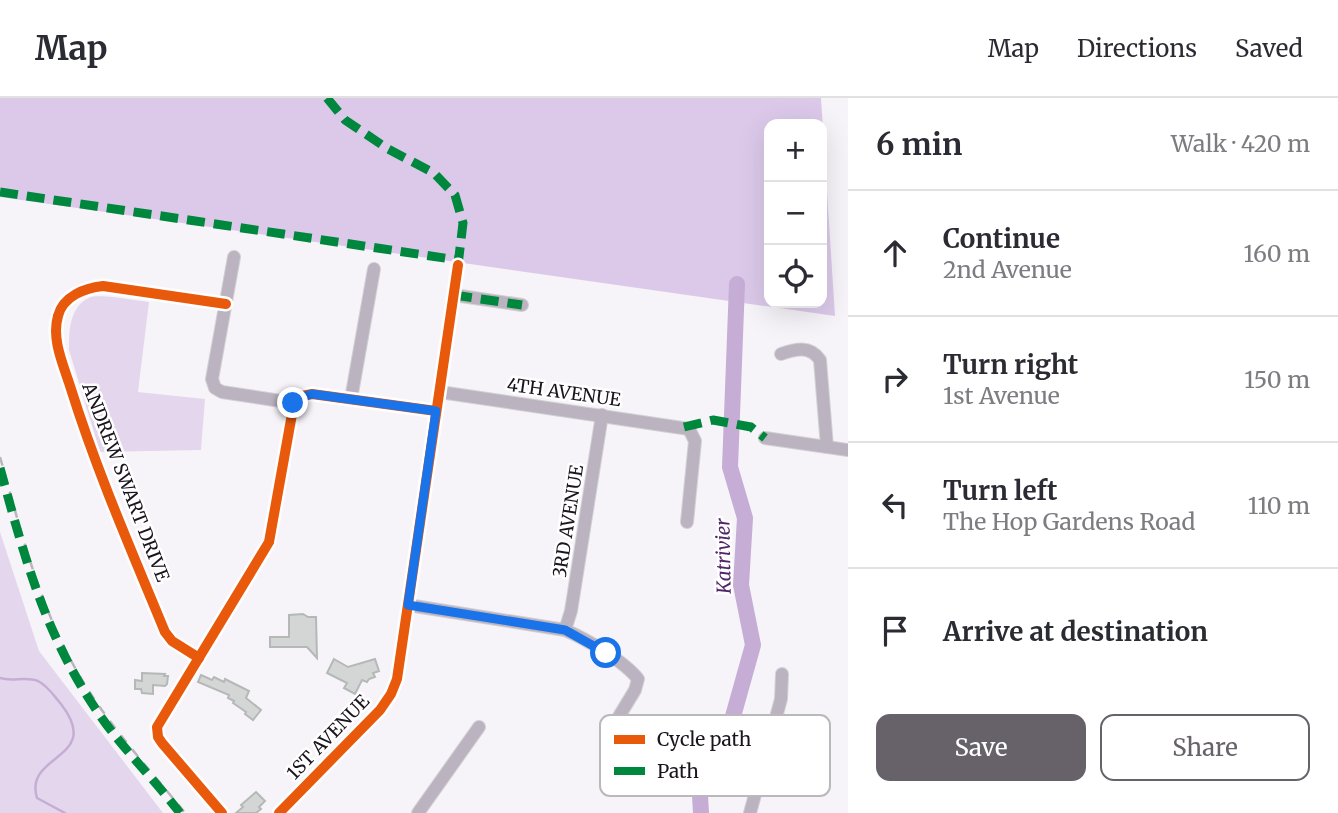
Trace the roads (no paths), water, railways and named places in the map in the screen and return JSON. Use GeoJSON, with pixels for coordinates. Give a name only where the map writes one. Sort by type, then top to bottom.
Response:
{"type":"FeatureCollection","features":[{"type":"Feature","properties":{"kind":"street"},"geometry":{"type":"LineString","coordinates":[[234,257],[212,379],[215,388],[222,392],[293,403]]}},
{"type":"Feature","properties":{"kind":"street","name":"1ST AVENUE"},"geometry":{"type":"LineString","coordinates":[[279,813],[387,701],[397,679],[458,265]]}},
{"type":"Feature","properties":{"kind":"street"},"geometry":{"type":"LineString","coordinates":[[351,399],[374,269]]}},
{"type":"Feature","properties":{"kind":"street","name":"ANDREW SWART DRIVE"},"geometry":{"type":"LineString","coordinates":[[199,658],[172,641],[165,632],[86,435],[60,351],[56,328],[60,311],[69,299],[92,287],[103,286],[226,304]]}},
{"type":"Feature","properties":{"kind":"street"},"geometry":{"type":"LineString","coordinates":[[454,295],[522,305]]}},
{"type":"Feature","properties":{"kind":"street"},"geometry":{"type":"LineString","coordinates":[[780,354],[808,350],[820,360],[827,447]]}},
{"type":"Feature","properties":{"kind":"street","name":"4TH AVENUE"},"geometry":{"type":"LineString","coordinates":[[440,392],[684,427],[692,432],[695,441],[687,522]]}},
{"type":"Feature","properties":{"kind":"street"},"geometry":{"type":"LineString","coordinates":[[222,813],[158,737],[159,722],[269,542],[293,403],[298,398],[312,394],[436,411]]}},
{"type":"Feature","properties":{"kind":"street","name":"3RD AVENUE"},"geometry":{"type":"LineString","coordinates":[[565,630],[573,599],[602,415]]}},
{"type":"Feature","properties":{"kind":"street"},"geometry":{"type":"LineString","coordinates":[[765,438],[848,450]]}},
{"type":"Feature","properties":{"kind":"street"},"geometry":{"type":"LineString","coordinates":[[408,605],[565,630],[606,653],[638,679],[620,715]]}},
{"type":"Feature","properties":{"kind":"street"},"geometry":{"type":"LineString","coordinates":[[777,715],[781,699],[782,674]]}},
{"type":"Feature","properties":{"kind":"street"},"geometry":{"type":"LineString","coordinates":[[418,813],[479,727]]}},
{"type":"Feature","properties":{"kind":"street"},"geometry":{"type":"LineString","coordinates":[[750,813],[755,796]]}},
{"type":"Feature","properties":{"kind":"waterway","name":"Katrivier"},"geometry":{"type":"LineString","coordinates":[[733,715],[753,645],[741,585],[745,518],[730,467],[737,284]]}},
{"type":"Feature","properties":{"kind":"waterway"},"geometry":{"type":"LineString","coordinates":[[0,678],[29,679],[42,683],[51,691],[72,722],[73,736],[69,746],[41,772],[36,783],[37,798],[65,813]]}},
{"type":"Feature","properties":{"kind":"waterway","name":"Katrivier"},"geometry":{"type":"LineString","coordinates":[[700,796],[701,813]]}},
{"type":"Feature","properties":{"kind":"railway"},"geometry":{"type":"LineString","coordinates":[[0,457],[32,568],[64,648],[102,710],[185,813]]}}]}
